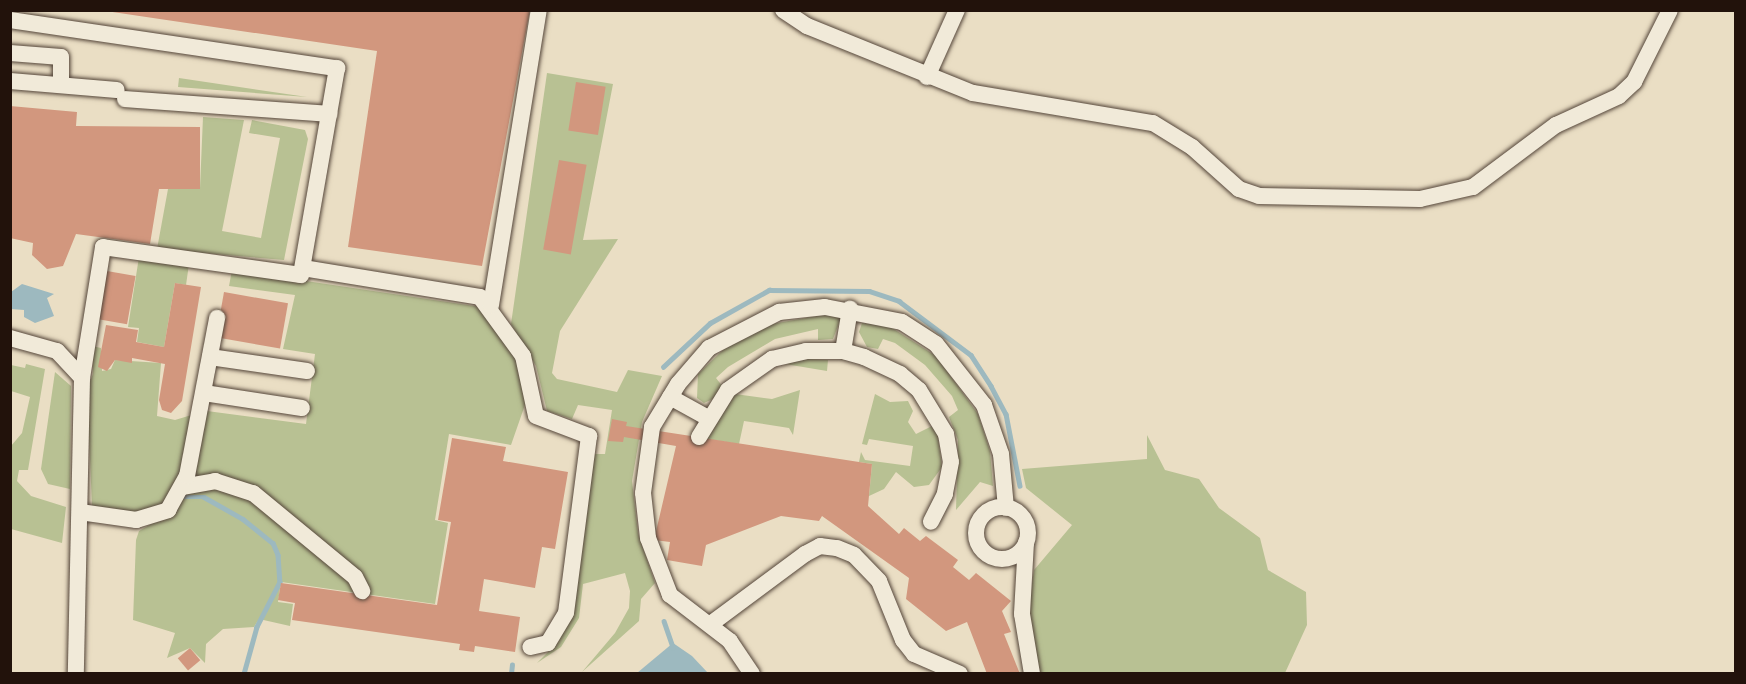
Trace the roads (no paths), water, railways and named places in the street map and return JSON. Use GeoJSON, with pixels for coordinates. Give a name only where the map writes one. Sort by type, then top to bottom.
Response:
{"type":"FeatureCollection","features":[{"type":"Feature","properties":{"kind":"street"},"geometry":{"type":"LineString","coordinates":[[491,305],[539,10]]}},
{"type":"Feature","properties":{"kind":"street"},"geometry":{"type":"LineString","coordinates":[[783,10],[807,26],[927,77],[973,93],[1153,123],[1192,147],[1239,189],[1259,195],[1420,199],[1473,187],[1556,125],[1619,96],[1634,82],[1670,10]]}},
{"type":"Feature","properties":{"kind":"street"},"geometry":{"type":"LineString","coordinates":[[927,77],[957,10]]}},
{"type":"Feature","properties":{"kind":"street"},"geometry":{"type":"LineString","coordinates":[[10,20],[337,68],[301,275],[103,247],[82,378],[76,674]]}},
{"type":"Feature","properties":{"kind":"street"},"geometry":{"type":"LineString","coordinates":[[10,53],[61,57],[61,84]]}},
{"type":"Feature","properties":{"kind":"street"},"geometry":{"type":"LineString","coordinates":[[10,81],[61,84],[121,94],[329,114]]}},
{"type":"Feature","properties":{"kind":"street"},"geometry":{"type":"LineString","coordinates":[[303,268],[480,297],[491,305],[531,375],[536,416],[580,428],[591,442],[566,613],[548,643],[530,647]]}},
{"type":"Feature","properties":{"kind":"street"},"geometry":{"type":"LineString","coordinates":[[843,351],[850,309]]}},
{"type":"Feature","properties":{"kind":"street"},"geometry":{"type":"LineString","coordinates":[[752,674],[712,623],[670,595],[648,538],[645,456],[652,427],[670,397],[709,348],[740,328],[779,312],[850,309],[902,322],[936,344],[964,375],[984,405],[1002,454],[1006,508],[1026,524],[1022,614],[1032,674]]}},
{"type":"Feature","properties":{"kind":"street"},"geometry":{"type":"LineString","coordinates":[[80,512],[156,517],[168,510],[182,487],[204,393],[217,318]]}},
{"type":"Feature","properties":{"kind":"street"},"geometry":{"type":"LineString","coordinates":[[10,338],[57,351],[82,378]]}},
{"type":"Feature","properties":{"kind":"street"},"geometry":{"type":"LineString","coordinates":[[699,437],[708,418],[728,390],[772,359],[843,351],[900,374],[934,410],[951,462],[945,494],[931,522]]}},
{"type":"Feature","properties":{"kind":"street"},"geometry":{"type":"LineString","coordinates":[[210,357],[307,371]]}},
{"type":"Feature","properties":{"kind":"street"},"geometry":{"type":"LineString","coordinates":[[204,393],[302,408]]}},
{"type":"Feature","properties":{"kind":"street"},"geometry":{"type":"LineString","coordinates":[[670,397],[708,418]]}},
{"type":"Feature","properties":{"kind":"street"},"geometry":{"type":"LineString","coordinates":[[182,487],[216,481],[253,494],[354,577],[362,591]]}},
{"type":"Feature","properties":{"kind":"street"},"geometry":{"type":"LineString","coordinates":[[1006,508],[983,515],[976,529],[978,545],[990,557],[1007,559],[1026,542]]}},
{"type":"Feature","properties":{"kind":"street"},"geometry":{"type":"LineString","coordinates":[[712,623],[805,554],[820,546],[837,548],[854,555],[879,580],[914,654],[960,674]]}},
{"type":"Feature","properties":{"kind":"water"},"geometry":{"type":"Polygon","coordinates":[[[22,284],[54,294],[47,298],[54,316],[35,323],[24,317],[24,310],[11,309],[11,292],[22,284]]]}},
{"type":"Feature","properties":{"kind":"water"},"geometry":{"type":"Polygon","coordinates":[[[673,643],[692,656],[708,673],[637,673],[673,643]]]}},
{"type":"Feature","properties":{"kind":"waterway"},"geometry":{"type":"LineString","coordinates":[[663,367],[710,323],[769,290],[869,291],[899,301],[971,355],[1006,414],[1020,486]]}},
{"type":"Feature","properties":{"kind":"waterway"},"geometry":{"type":"LineString","coordinates":[[184,497],[204,497],[243,519],[273,543],[278,555],[280,582],[257,627],[244,674]]}},
{"type":"Feature","properties":{"kind":"waterway"},"geometry":{"type":"LineString","coordinates":[[664,621],[673,647]]}},
{"type":"Feature","properties":{"kind":"waterway"},"geometry":{"type":"LineString","coordinates":[[511,674],[512,665]]}}]}
